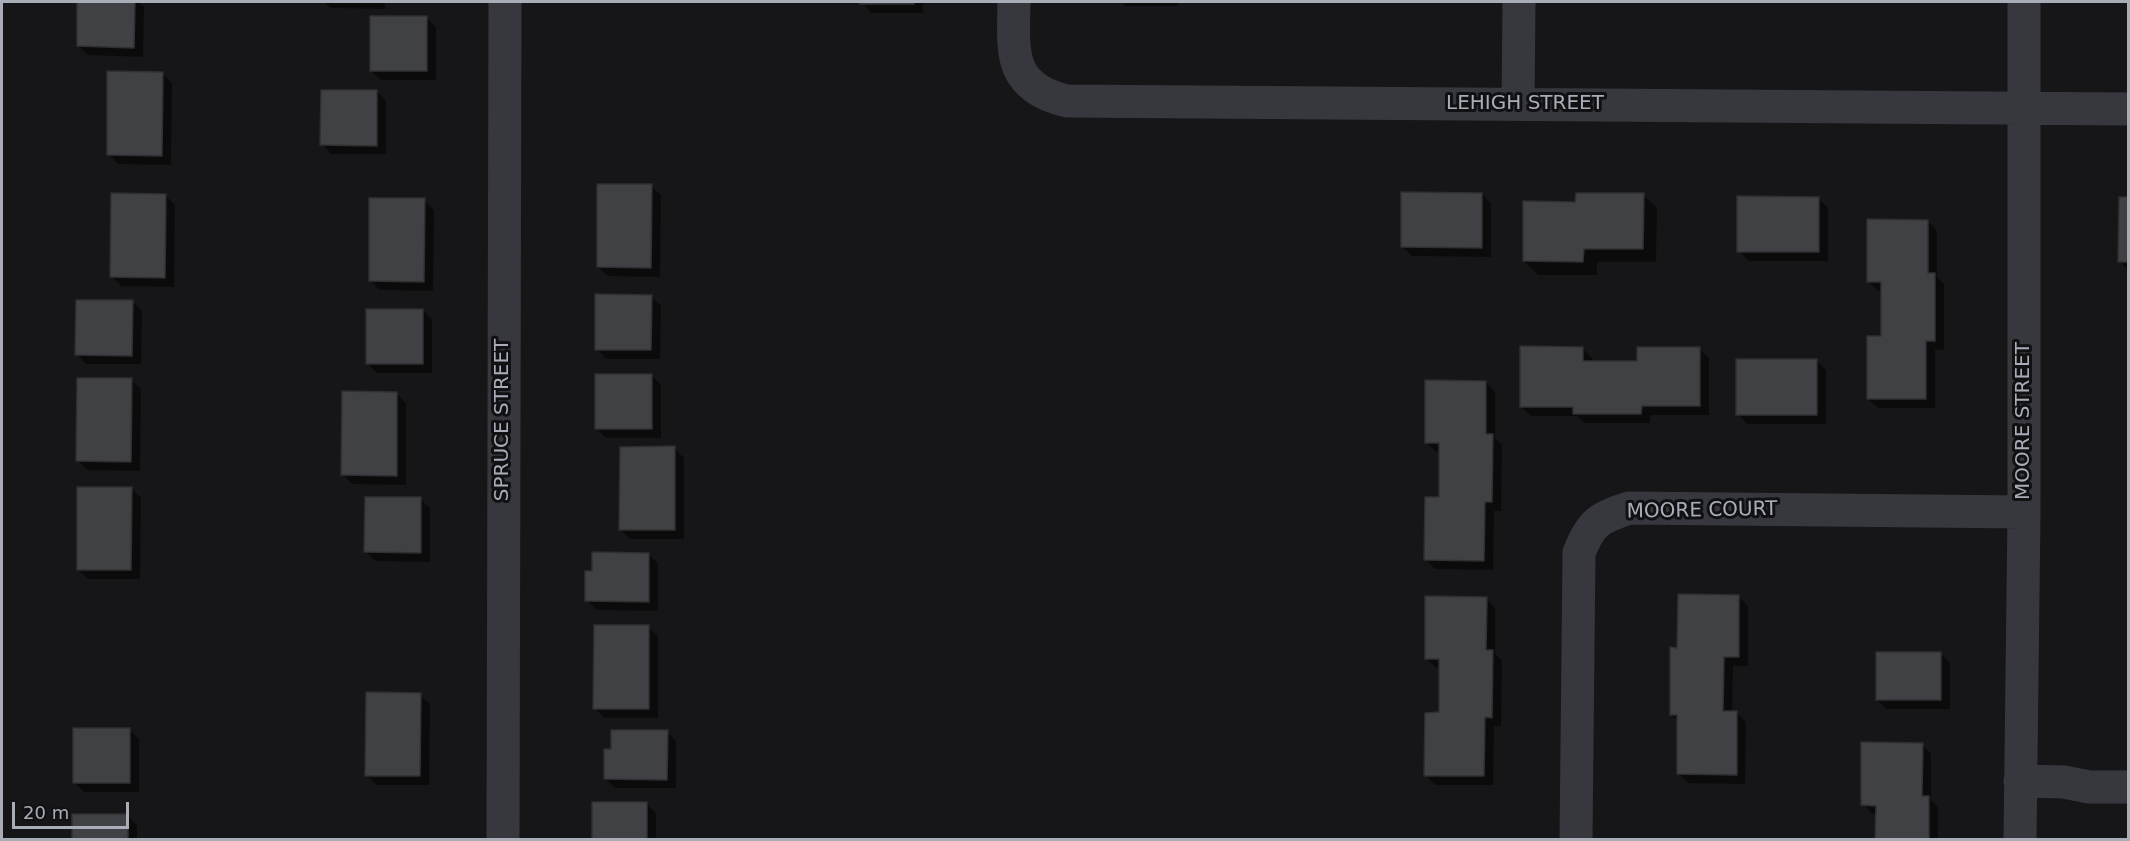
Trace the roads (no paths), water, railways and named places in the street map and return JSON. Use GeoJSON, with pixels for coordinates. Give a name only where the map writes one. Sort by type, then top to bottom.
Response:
{"type":"FeatureCollection","features":[{"type":"Feature","properties":{"kind":"street","name":"SPRUCE STREET"},"geometry":{"type":"LineString","coordinates":[[503,840],[505,2]]}},
{"type":"Feature","properties":{"kind":"street","name":"LEHIGH STREET"},"geometry":{"type":"LineString","coordinates":[[1014,2],[1013,46],[1019,69],[1030,85],[1047,96],[1067,101],[2128,109]]}},
{"type":"Feature","properties":{"kind":"street"},"geometry":{"type":"LineString","coordinates":[[1518,104],[1519,2]]}},
{"type":"Feature","properties":{"kind":"street","name":"MOORE STREET"},"geometry":{"type":"LineString","coordinates":[[2020,840],[2024,512],[2024,2]]}},
{"type":"Feature","properties":{"kind":"street","name":"MOORE COURT"},"geometry":{"type":"LineString","coordinates":[[1575,840],[1579,553],[1587,533],[1605,516],[1629,508],[2024,512]]}},
{"type":"Feature","properties":{"kind":"street"},"geometry":{"type":"LineString","coordinates":[[2020,781],[2064,782],[2089,787],[2128,787]]}}]}
